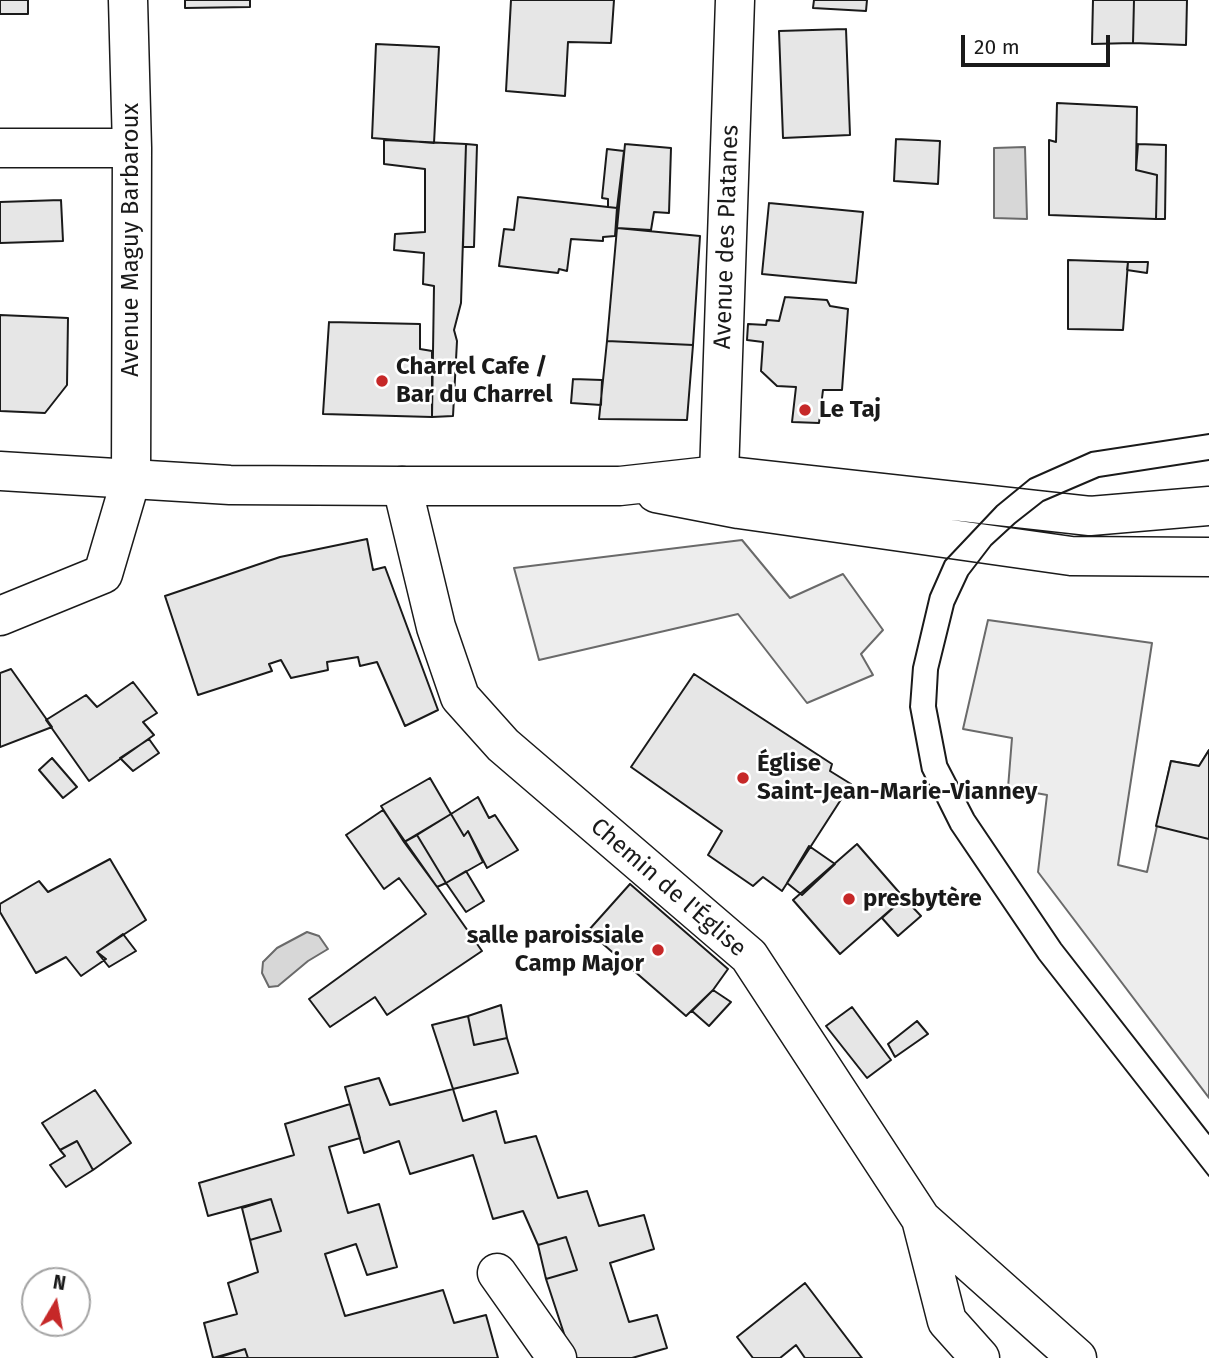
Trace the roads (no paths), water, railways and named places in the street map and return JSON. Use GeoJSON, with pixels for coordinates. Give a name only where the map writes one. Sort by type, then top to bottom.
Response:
{"type":"FeatureCollection","features":[{"type":"Feature","properties":{"kind":"street","name":"Avenue Maguy Barbaroux"},"geometry":{"type":"LineString","coordinates":[[0,616],[103,574],[131,479],[132,148],[128,0]]}},
{"type":"Feature","properties":{"kind":"street","name":"Avenue des Platanes"},"geometry":{"type":"LineString","coordinates":[[719,475],[735,0]]}},
{"type":"Feature","properties":{"kind":"street"},"geometry":{"type":"LineString","coordinates":[[0,148],[132,148]]}},
{"type":"Feature","properties":{"kind":"street"},"geometry":{"type":"LineString","coordinates":[[0,471],[230,485],[402,486],[620,486],[719,475],[1090,516],[1209,506]]}},
{"type":"Feature","properties":{"kind":"street","name":"Chemin de l'Église"},"geometry":{"type":"LineString","coordinates":[[402,486],[436,627],[460,697],[503,745],[749,956],[921,1219],[1077,1358]]}},
{"type":"Feature","properties":{"kind":"street"},"geometry":{"type":"LineString","coordinates":[[620,486],[739,509],[1071,556],[1209,558]]}},
{"type":"Feature","properties":{"kind":"street"},"geometry":{"type":"LineString","coordinates":[[921,1219],[947,1321],[980,1358]]}},
{"type":"Feature","properties":{"kind":"street"},"geometry":{"type":"LineString","coordinates":[[497,1273],[557,1358]]}},
{"type":"Feature","properties":{"kind":"tram line"},"geometry":{"type":"LineString","coordinates":[[1209,434],[1091,452],[1030,479],[997,506],[945,561],[930,595],[913,667],[910,707],[922,771],[951,829],[1039,959],[1209,1176]]}},
{"type":"Feature","properties":{"kind":"tram line"},"geometry":{"type":"LineString","coordinates":[[1209,460],[1099,477],[1043,501],[1015,523],[991,545],[968,575],[954,605],[938,670],[936,706],[947,763],[974,815],[1061,944],[1209,1134]]}},
{"type":"Feature","properties":{"kind":"place","name":"Charrel Cafe / Bar du Charrel"},"geometry":{"type":"Point","coordinates":[382,381]}},
{"type":"Feature","properties":{"kind":"place","name":"Le Taj"},"geometry":{"type":"Point","coordinates":[805,410]}},
{"type":"Feature","properties":{"kind":"place","name":"Église Saint-Jean-Marie-Vianney"},"geometry":{"type":"Point","coordinates":[743,778]}},
{"type":"Feature","properties":{"kind":"place","name":"presbytère"},"geometry":{"type":"Point","coordinates":[849,899]}},
{"type":"Feature","properties":{"kind":"place","name":"salle paroissiale Camp Major"},"geometry":{"type":"Point","coordinates":[658,950]}}]}
